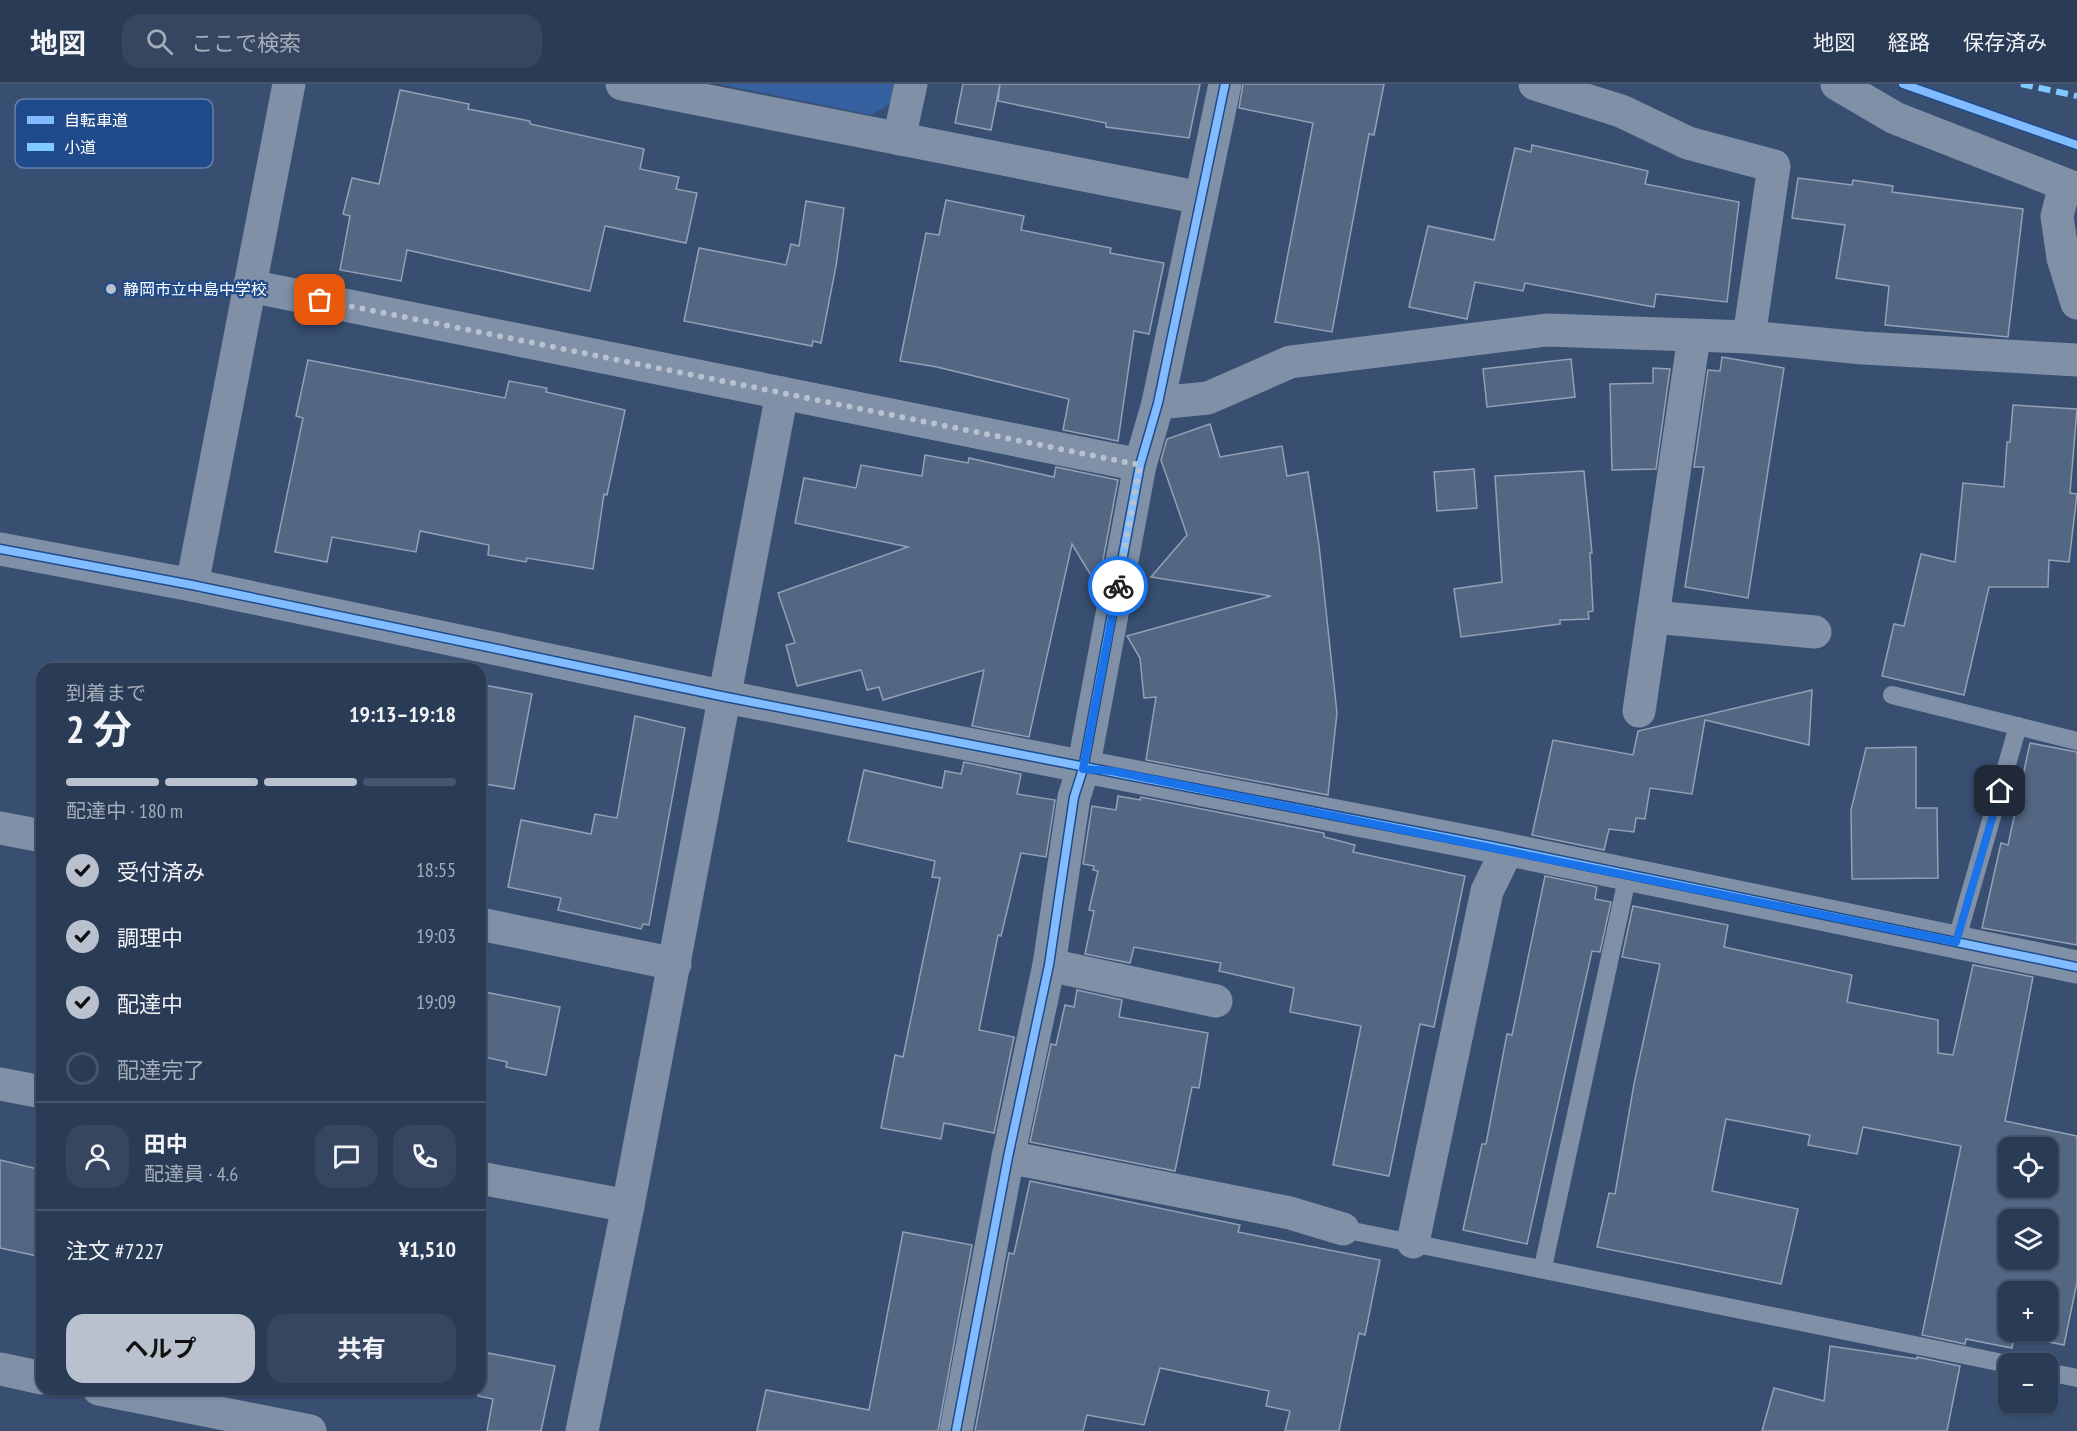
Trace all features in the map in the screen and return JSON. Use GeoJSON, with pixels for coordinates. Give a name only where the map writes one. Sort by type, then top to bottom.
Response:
{"type":"FeatureCollection","features":[{"type":"Feature","properties":{"kind":"street"},"geometry":{"type":"LineString","coordinates":[[192,585],[289,84]]}},
{"type":"Feature","properties":{"kind":"street"},"geometry":{"type":"LineString","coordinates":[[622,84],[1201,198]]}},
{"type":"Feature","properties":{"kind":"street"},"geometry":{"type":"LineString","coordinates":[[899,139],[911,84]]}},
{"type":"Feature","properties":{"kind":"street"},"geometry":{"type":"LineString","coordinates":[[956,1431],[1008,1157],[1049,964],[1074,797],[1083,769],[1140,465],[1158,403],[1225,84]]}},
{"type":"Feature","properties":{"kind":"street"},"geometry":{"type":"LineString","coordinates":[[1534,84],[1621,111],[1688,143],[1774,166],[1749,337]]}},
{"type":"Feature","properties":{"kind":"street"},"geometry":{"type":"LineString","coordinates":[[1837,84],[1895,118],[2071,187],[2056,216],[2063,258],[2077,303]]}},
{"type":"Feature","properties":{"kind":"street"},"geometry":{"type":"LineString","coordinates":[[250,286],[1140,465]]}},
{"type":"Feature","properties":{"kind":"street"},"geometry":{"type":"LineString","coordinates":[[1158,403],[1208,398],[1290,362],[1547,330],[1695,337],[1749,337],[1863,348],[2077,360]]}},
{"type":"Feature","properties":{"kind":"street"},"geometry":{"type":"LineString","coordinates":[[1639,711],[1695,337]]}},
{"type":"Feature","properties":{"kind":"street"},"geometry":{"type":"LineString","coordinates":[[582,1431],[675,964],[782,393]]}},
{"type":"Feature","properties":{"kind":"street"},"geometry":{"type":"LineString","coordinates":[[0,549],[192,585],[1083,769],[1112,771],[1629,874],[2077,967]]}},
{"type":"Feature","properties":{"kind":"street"},"geometry":{"type":"LineString","coordinates":[[1653,617],[1815,632]]}},
{"type":"Feature","properties":{"kind":"street"},"geometry":{"type":"LineString","coordinates":[[0,828],[36,835]]}},
{"type":"Feature","properties":{"kind":"street"},"geometry":{"type":"LineString","coordinates":[[1413,1242],[1488,891],[1507,850]]}},
{"type":"Feature","properties":{"kind":"street"},"geometry":{"type":"LineString","coordinates":[[486,925],[675,964]]}},
{"type":"Feature","properties":{"kind":"street"},"geometry":{"type":"LineString","coordinates":[[1049,964],[1216,1001]]}},
{"type":"Feature","properties":{"kind":"street"},"geometry":{"type":"LineString","coordinates":[[0,1084],[36,1091]]}},
{"type":"Feature","properties":{"kind":"street"},"geometry":{"type":"LineString","coordinates":[[1008,1157],[1290,1213],[1343,1228]]}},
{"type":"Feature","properties":{"kind":"street"},"geometry":{"type":"LineString","coordinates":[[486,1179],[628,1206]]}},
{"type":"Feature","properties":{"kind":"street"},"geometry":{"type":"LineString","coordinates":[[0,1369],[36,1377]]}},
{"type":"Feature","properties":{"kind":"street"},"geometry":{"type":"LineString","coordinates":[[129,1395],[310,1431]]}},
{"type":"Feature","properties":{"kind":"lane"},"geometry":{"type":"LineString","coordinates":[[1892,695],[2077,741]]}},
{"type":"Feature","properties":{"kind":"lane"},"geometry":{"type":"LineString","coordinates":[[1956,942],[2018,726]]}},
{"type":"Feature","properties":{"kind":"lane"},"geometry":{"type":"LineString","coordinates":[[1543,1268],[1629,874]]}},
{"type":"Feature","properties":{"kind":"lane"},"geometry":{"type":"LineString","coordinates":[[1343,1228],[1998,1362]]}},
{"type":"Feature","properties":{"kind":"lane"},"geometry":{"type":"LineString","coordinates":[[2058,1374],[2077,1378]]}},
{"type":"Feature","properties":{"kind":"shaded area"},"geometry":{"type":"Polygon","coordinates":[[[718,84],[899,84],[895,100],[872,115],[718,84]]]}},
{"type":"Feature","properties":{"kind":"building"},"geometry":{"type":"Polygon","coordinates":[[[963,84],[1000,84],[991,130],[955,123],[963,84]]]}},
{"type":"Feature","properties":{"kind":"building"},"geometry":{"type":"Polygon","coordinates":[[[1000,84],[1200,84],[1189,138],[1106,127],[1106,123],[998,101],[1000,84]]]}},
{"type":"Feature","properties":{"kind":"building"},"geometry":{"type":"Polygon","coordinates":[[[1243,84],[1384,84],[1374,135],[1369,134],[1332,332],[1275,322],[1313,123],[1239,108],[1243,84]]]}},
{"type":"Feature","properties":{"kind":"building"},"geometry":{"type":"Polygon","coordinates":[[[400,90],[469,104],[468,109],[530,121],[530,124],[644,149],[640,169],[679,177],[676,189],[697,193],[686,243],[605,226],[590,291],[407,250],[401,281],[340,270],[350,216],[343,214],[352,178],[379,184],[400,90]]]}},
{"type":"Feature","properties":{"kind":"building"},"geometry":{"type":"Polygon","coordinates":[[[1532,145],[1648,171],[1645,184],[1739,202],[1727,302],[1656,294],[1654,307],[1525,283],[1523,291],[1475,282],[1467,319],[1409,307],[1428,226],[1494,240],[1515,148],[1531,152],[1532,145]]]}},
{"type":"Feature","properties":{"kind":"building"},"geometry":{"type":"Polygon","coordinates":[[[1798,178],[1852,185],[1853,180],[1893,186],[1892,192],[2023,209],[2008,337],[1885,325],[1889,286],[1836,278],[1845,225],[1792,218],[1798,178]]]}},
{"type":"Feature","properties":{"kind":"building"},"geometry":{"type":"Polygon","coordinates":[[[946,200],[1024,216],[1021,230],[1111,248],[1110,253],[1164,263],[1149,334],[1134,331],[1118,441],[1063,430],[1069,399],[937,367],[900,361],[926,233],[939,235],[946,200]]]}},
{"type":"Feature","properties":{"kind":"building"},"geometry":{"type":"Polygon","coordinates":[[[806,201],[844,208],[836,266],[821,343],[813,341],[812,346],[684,321],[699,248],[786,265],[791,244],[799,246],[806,201]]]}},
{"type":"Feature","properties":{"kind":"building"},"geometry":{"type":"Polygon","coordinates":[[[1722,357],[1784,368],[1748,598],[1685,587],[1704,467],[1694,467],[1708,370],[1720,371],[1722,357]]]}},
{"type":"Feature","properties":{"kind":"building"},"geometry":{"type":"Polygon","coordinates":[[[1571,359],[1575,397],[1487,407],[1483,369],[1571,359]]]}},
{"type":"Feature","properties":{"kind":"building"},"geometry":{"type":"Polygon","coordinates":[[[308,360],[505,398],[509,381],[547,388],[546,392],[625,410],[607,495],[604,494],[593,569],[527,558],[526,562],[488,555],[489,545],[420,531],[416,552],[332,537],[327,562],[275,552],[303,418],[296,416],[308,360]]]}},
{"type":"Feature","properties":{"kind":"building"},"geometry":{"type":"Polygon","coordinates":[[[1653,368],[1670,369],[1656,469],[1612,470],[1610,384],[1653,383],[1653,368]]]}},
{"type":"Feature","properties":{"kind":"building"},"geometry":{"type":"Polygon","coordinates":[[[2013,405],[2077,409],[2070,493],[2077,494],[2069,562],[2049,560],[2048,587],[1989,587],[1964,695],[1882,676],[1894,624],[1904,626],[1921,554],[1955,562],[1963,483],[2004,487],[2007,442],[2010,442],[2013,405]]]}},
{"type":"Feature","properties":{"kind":"building"},"geometry":{"type":"Polygon","coordinates":[[[1210,424],[1220,457],[1282,446],[1287,476],[1308,472],[1319,545],[1337,713],[1328,795],[1146,760],[1156,697],[1144,698],[1140,658],[1127,636],[1271,596],[1151,577],[1187,535],[1161,460],[1167,439],[1210,424]]]}},
{"type":"Feature","properties":{"kind":"building"},"geometry":{"type":"Polygon","coordinates":[[[925,455],[968,463],[969,458],[1054,477],[1056,467],[1118,480],[1098,587],[1072,544],[1029,737],[972,726],[984,670],[883,700],[879,687],[867,690],[861,670],[797,686],[786,645],[795,643],[778,593],[908,547],[795,523],[804,478],[856,488],[861,465],[922,476],[925,455]]]}},
{"type":"Feature","properties":{"kind":"building"},"geometry":{"type":"Polygon","coordinates":[[[1474,469],[1477,508],[1437,511],[1434,472],[1474,469]]]}},
{"type":"Feature","properties":{"kind":"building"},"geometry":{"type":"Polygon","coordinates":[[[1584,471],[1592,553],[1590,553],[1593,611],[1588,612],[1589,619],[1560,620],[1560,624],[1461,637],[1454,589],[1502,582],[1495,476],[1584,471]]]}},
{"type":"Feature","properties":{"kind":"building"},"geometry":{"type":"Polygon","coordinates":[[[486,685],[532,694],[514,789],[486,784],[486,685]]]}},
{"type":"Feature","properties":{"kind":"building"},"geometry":{"type":"Polygon","coordinates":[[[1812,690],[1809,745],[1705,720],[1692,794],[1650,788],[1645,819],[1636,818],[1634,832],[1609,829],[1604,850],[1532,835],[1553,740],[1633,755],[1638,731],[1812,690]]]}},
{"type":"Feature","properties":{"kind":"building"},"geometry":{"type":"Polygon","coordinates":[[[635,716],[685,728],[649,925],[643,924],[641,929],[558,910],[561,898],[508,887],[521,820],[591,834],[595,814],[617,818],[635,716]]]}},
{"type":"Feature","properties":{"kind":"building"},"geometry":{"type":"Polygon","coordinates":[[[2030,743],[2077,752],[2077,945],[1982,928],[2001,843],[2008,845],[2030,743]]]}},
{"type":"Feature","properties":{"kind":"building"},"geometry":{"type":"Polygon","coordinates":[[[1916,747],[1916,808],[1937,808],[1938,878],[1852,879],[1851,810],[1866,748],[1916,747]]]}},
{"type":"Feature","properties":{"kind":"building"},"geometry":{"type":"Polygon","coordinates":[[[964,762],[1021,774],[1017,794],[1055,800],[1046,857],[1021,853],[1001,936],[998,935],[979,1030],[1014,1037],[994,1133],[944,1123],[941,1139],[881,1128],[895,1055],[903,1057],[940,878],[932,877],[935,861],[848,841],[864,770],[942,788],[945,771],[961,774],[964,762]]]}},
{"type":"Feature","properties":{"kind":"building"},"geometry":{"type":"Polygon","coordinates":[[[1118,796],[1140,800],[1141,797],[1324,833],[1324,837],[1355,845],[1353,852],[1465,876],[1434,1027],[1420,1024],[1389,1176],[1333,1165],[1361,1026],[1290,1012],[1294,988],[1219,971],[1221,963],[1134,947],[1130,963],[1085,954],[1094,911],[1089,910],[1098,871],[1093,870],[1094,866],[1083,864],[1092,806],[1116,810],[1118,796]]]}},
{"type":"Feature","properties":{"kind":"building"},"geometry":{"type":"Polygon","coordinates":[[[1545,876],[1597,887],[1595,899],[1611,902],[1600,952],[1592,951],[1527,1244],[1463,1230],[1482,1144],[1486,1144],[1507,1034],[1512,1035],[1545,876]]]}},
{"type":"Feature","properties":{"kind":"building"},"geometry":{"type":"Polygon","coordinates":[[[1633,906],[1728,925],[1724,947],[1852,975],[1847,1002],[1938,1020],[1938,1053],[1953,1055],[1973,965],[2033,977],[2005,1121],[2077,1136],[2077,1282],[2064,1345],[2044,1341],[2058,1341],[2058,1281],[1998,1281],[1998,1341],[2013,1341],[2012,1348],[1966,1339],[1965,1344],[1922,1335],[1961,1146],[1863,1127],[1857,1154],[1808,1145],[1810,1135],[1726,1119],[1712,1191],[1798,1209],[1781,1284],[1597,1247],[1609,1193],[1615,1194],[1634,1084],[1660,964],[1622,957],[1633,906]]]}},
{"type":"Feature","properties":{"kind":"building"},"geometry":{"type":"Polygon","coordinates":[[[1077,990],[1122,1000],[1119,1017],[1208,1033],[1199,1088],[1192,1087],[1175,1171],[1030,1142],[1051,1044],[1056,1045],[1065,1005],[1074,1007],[1077,990]]]}},
{"type":"Feature","properties":{"kind":"building"},"geometry":{"type":"Polygon","coordinates":[[[486,992],[560,1007],[546,1075],[506,1067],[507,1062],[486,1057],[486,992]]]}},
{"type":"Feature","properties":{"kind":"building"},"geometry":{"type":"Polygon","coordinates":[[[0,1160],[36,1169],[36,1256],[0,1248],[0,1160]]]}},
{"type":"Feature","properties":{"kind":"building"},"geometry":{"type":"Polygon","coordinates":[[[1030,1181],[1240,1225],[1238,1232],[1380,1260],[1365,1335],[1359,1333],[1339,1431],[1285,1431],[1290,1411],[1266,1406],[1269,1391],[1160,1368],[1144,1425],[1087,1415],[1083,1431],[975,1431],[1009,1253],[1014,1254],[1030,1181]]]}},
{"type":"Feature","properties":{"kind":"building"},"geometry":{"type":"Polygon","coordinates":[[[903,1232],[972,1245],[938,1431],[757,1431],[766,1390],[869,1410],[903,1232]]]}},
{"type":"Feature","properties":{"kind":"building"},"geometry":{"type":"Polygon","coordinates":[[[1830,1346],[1917,1359],[1917,1357],[1960,1366],[1947,1431],[1762,1431],[1774,1388],[1824,1401],[1830,1346]]]}},
{"type":"Feature","properties":{"kind":"building"},"geometry":{"type":"Polygon","coordinates":[[[488,1353],[555,1366],[541,1431],[487,1431],[493,1399],[478,1396],[486,1395],[488,1353]]]}},
{"type":"Feature","properties":{"kind":"marked path"},"geometry":{"type":"LineString","coordinates":[[2021,84],[2077,96]]}},
{"type":"Feature","properties":{"kind":"cycle path"},"geometry":{"type":"LineString","coordinates":[[956,1431],[1008,1157],[1049,965],[1074,797],[1083,769],[1140,465],[1158,403],[1225,84]]}},
{"type":"Feature","properties":{"kind":"cycle path"},"geometry":{"type":"LineString","coordinates":[[1903,84],[2077,145]]}},
{"type":"Feature","properties":{"kind":"cycle path"},"geometry":{"type":"LineString","coordinates":[[0,549],[192,585],[726,697],[1491,846],[2077,967]]}},
{"type":"Feature","properties":{"kind":"way so far"},"geometry":{"type":"LineString","coordinates":[[320,300],[1140,465],[1118,586]]}},
{"type":"Feature","properties":{"kind":"place","name":"静岡市立中島中学校"},"geometry":{"type":"Point","coordinates":[111,289]}},
{"type":"Feature","properties":{"kind":"route"},"geometry":{"type":"LineString","coordinates":[[1118,586],[1083,769],[1112,771],[1491,846],[1956,942],[2000,791]]}}]}
